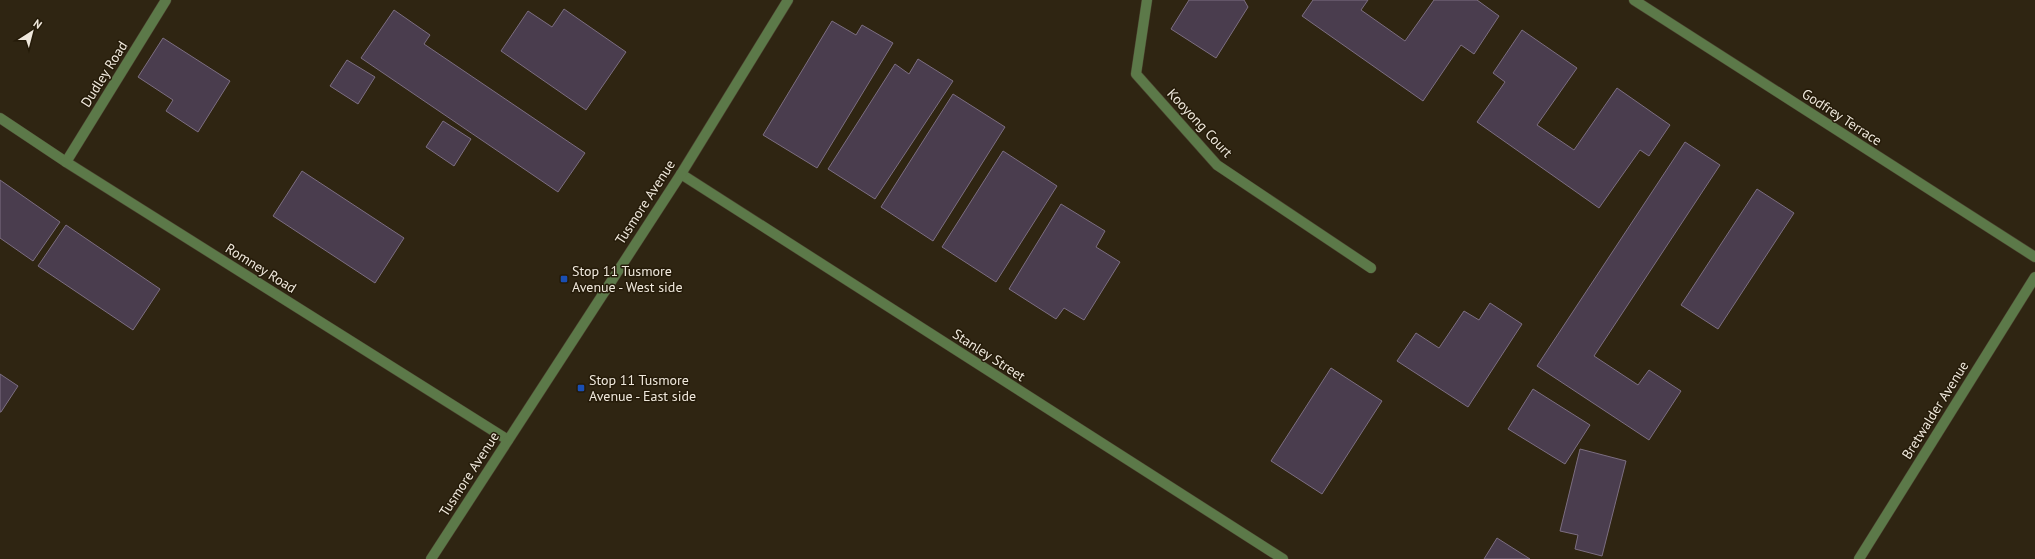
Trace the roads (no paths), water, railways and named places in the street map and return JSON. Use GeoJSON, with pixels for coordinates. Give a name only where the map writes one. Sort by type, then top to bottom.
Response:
{"type":"FeatureCollection","features":[{"type":"Feature","properties":{"kind":"street","name":"Dudley Road"},"geometry":{"type":"LineString","coordinates":[[66,162],[166,0]]}},
{"type":"Feature","properties":{"kind":"street","name":"Tusmore Avenue"},"geometry":{"type":"LineString","coordinates":[[431,559],[681,174],[788,0]]}},
{"type":"Feature","properties":{"kind":"street","name":"Kooyong Court"},"geometry":{"type":"LineString","coordinates":[[1147,0],[1136,74],[1217,165],[1371,268]]}},
{"type":"Feature","properties":{"kind":"street","name":"Godfrey Terrace"},"geometry":{"type":"LineString","coordinates":[[1634,0],[2035,257]]}},
{"type":"Feature","properties":{"kind":"street","name":"Romney Road"},"geometry":{"type":"LineString","coordinates":[[0,118],[66,162],[508,440]]}},
{"type":"Feature","properties":{"kind":"street","name":"Stanley Street"},"geometry":{"type":"LineString","coordinates":[[681,174],[1283,559]]}},
{"type":"Feature","properties":{"kind":"street","name":"Bretwalder Avenue"},"geometry":{"type":"LineString","coordinates":[[1858,559],[2035,277]]}},
{"type":"Feature","properties":{"kind":"place","name":"Stop 11 Tusmore Avenue - West side"},"geometry":{"type":"Point","coordinates":[564,279]}},
{"type":"Feature","properties":{"kind":"place","name":"Stop 11 Tusmore Avenue - East side"},"geometry":{"type":"Point","coordinates":[581,388]}}]}
